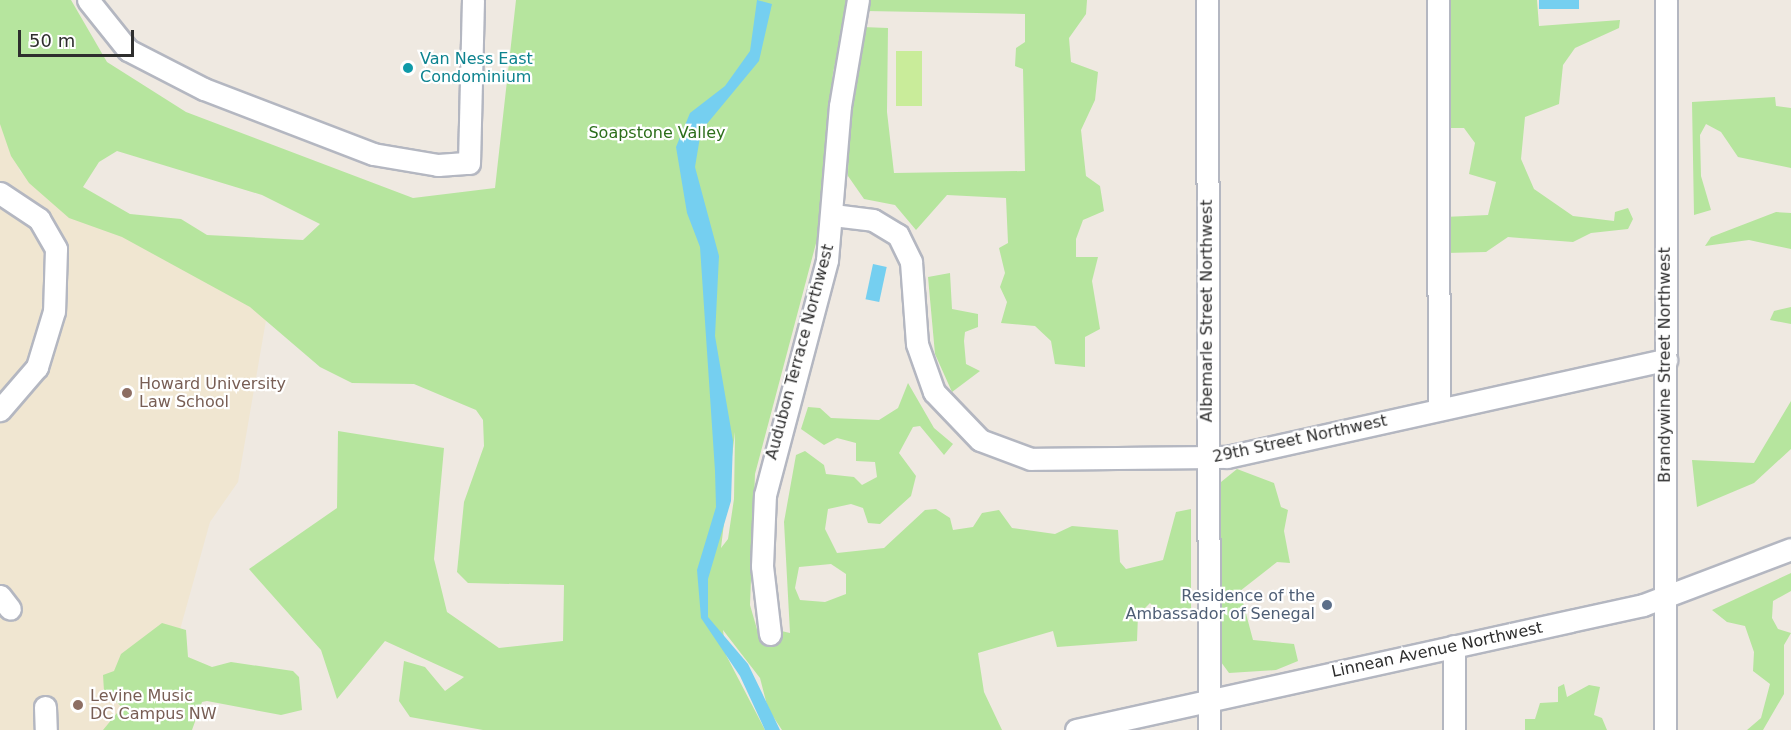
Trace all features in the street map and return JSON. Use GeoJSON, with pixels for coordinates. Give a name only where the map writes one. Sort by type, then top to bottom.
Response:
{"type":"FeatureCollection","features":[{"type":"Feature","properties":{"kind":"street"},"geometry":{"type":"LineString","coordinates":[[88,0],[128,50],[204,89],[373,154],[438,165],[469,163],[473,0]]}},
{"type":"Feature","properties":{"kind":"street","name":"Audubon Terrace Northwest"},"geometry":{"type":"LineString","coordinates":[[770,634],[762,566],[765,495],[821,284],[833,216],[840,106],[858,0]]}},
{"type":"Feature","properties":{"kind":"street","name":"Albemarle Street Northwest"},"geometry":{"type":"LineString","coordinates":[[1207,0],[1209,730]]}},
{"type":"Feature","properties":{"kind":"street"},"geometry":{"type":"LineString","coordinates":[[1438,0],[1439,409]]}},
{"type":"Feature","properties":{"kind":"street","name":"Brandywine Street Northwest"},"geometry":{"type":"LineString","coordinates":[[1665,730],[1666,0]]}},
{"type":"Feature","properties":{"kind":"street"},"geometry":{"type":"LineString","coordinates":[[0,193],[39,219],[56,249],[54,312],[37,367],[0,410]]}},
{"type":"Feature","properties":{"kind":"street","name":"29th Street Northwest"},"geometry":{"type":"LineString","coordinates":[[833,216],[873,220],[902,241],[911,262],[916,337],[927,377],[943,406],[980,440],[1044,461],[1207,459],[1666,360]]}},
{"type":"Feature","properties":{"kind":"street","name":"Linnean Avenue Northwest"},"geometry":{"type":"LineString","coordinates":[[1076,730],[1665,598],[1791,549]]}},
{"type":"Feature","properties":{"kind":"street"},"geometry":{"type":"LineString","coordinates":[[1454,646],[1454,730]]}},
{"type":"Feature","properties":{"kind":"street"},"geometry":{"type":"LineString","coordinates":[[45,707],[46,730]]}},
{"type":"Feature","properties":{"kind":"shaded area","name":"Howard University Law School"},"geometry":{"type":"Polygon","coordinates":[[[0,99],[20,172],[269,303],[238,482],[210,522],[166,680],[145,730],[0,730],[0,99]]]}},
{"type":"Feature","properties":{"kind":"green space","name":"Soapstone Valley"},"geometry":{"type":"Polygon","coordinates":[[[0,0],[71,0],[107,62],[186,112],[413,198],[495,188],[516,0],[848,0],[833,73],[819,232],[755,474],[750,605],[761,643],[777,630],[790,633],[784,522],[796,455],[805,451],[824,465],[826,474],[854,477],[862,485],[877,477],[875,462],[856,461],[856,443],[837,438],[824,445],[801,429],[808,407],[820,408],[831,418],[879,420],[898,408],[908,383],[934,428],[953,444],[944,455],[920,426],[913,427],[899,453],[916,476],[911,496],[880,524],[868,523],[863,508],[851,504],[828,509],[825,529],[837,553],[884,548],[925,510],[936,509],[950,518],[953,530],[973,527],[982,513],[999,510],[1012,528],[1055,534],[1072,526],[1118,530],[1120,562],[1126,569],[1163,560],[1176,512],[1191,509],[1191,618],[1157,611],[1150,603],[1138,615],[1137,641],[1057,647],[1053,631],[978,653],[984,692],[1002,730],[782,730],[768,709],[760,678],[723,630],[726,655],[765,730],[483,730],[410,717],[399,701],[404,661],[425,667],[445,691],[464,677],[385,641],[337,699],[321,650],[249,569],[337,508],[338,431],[444,448],[434,559],[447,612],[499,648],[563,641],[564,585],[468,583],[457,572],[464,502],[484,446],[483,420],[476,410],[414,384],[352,383],[320,367],[250,307],[122,237],[69,218],[29,183],[11,156],[0,124],[0,0]],[[117,151],[99,162],[83,187],[130,214],[181,219],[207,235],[303,240],[320,224],[262,195],[117,151]],[[735,432],[721,548],[728,539],[734,499],[735,432]],[[831,564],[799,567],[795,588],[800,600],[825,602],[846,594],[846,574],[831,564]]]}},
{"type":"Feature","properties":{"kind":"green space"},"geometry":{"type":"Polygon","coordinates":[[[865,0],[1087,0],[1086,14],[1069,38],[1071,62],[1098,72],[1095,100],[1081,130],[1086,176],[1100,186],[1104,211],[1083,220],[1076,239],[1076,257],[1098,257],[1092,281],[1100,329],[1085,337],[1085,367],[1055,364],[1051,341],[1035,326],[1001,323],[1007,302],[1000,287],[1005,273],[999,248],[1008,243],[1006,198],[947,195],[916,230],[895,205],[864,199],[848,176],[849,108],[862,27],[888,28],[887,112],[894,173],[1025,171],[1023,69],[1015,66],[1016,48],[1025,42],[1025,14],[866,11],[865,0]]]}},
{"type":"Feature","properties":{"kind":"green space"},"geometry":{"type":"Polygon","coordinates":[[[1447,0],[1537,0],[1539,26],[1620,20],[1619,28],[1575,48],[1563,65],[1559,104],[1525,117],[1521,159],[1534,189],[1573,216],[1614,221],[1615,212],[1628,208],[1633,219],[1628,229],[1591,233],[1573,242],[1508,237],[1486,252],[1446,253],[1444,217],[1488,215],[1496,182],[1469,174],[1475,143],[1464,128],[1445,128],[1447,0]]]}},
{"type":"Feature","properties":{"kind":"green space"},"geometry":{"type":"Polygon","coordinates":[[[896,51],[922,51],[922,106],[896,106],[896,51]]]}},
{"type":"Feature","properties":{"kind":"green space"},"geometry":{"type":"Polygon","coordinates":[[[1775,97],[1776,106],[1791,108],[1791,168],[1738,157],[1721,132],[1706,124],[1700,135],[1701,176],[1711,210],[1694,215],[1692,102],[1775,97]]]}},
{"type":"Feature","properties":{"kind":"green space"},"geometry":{"type":"Polygon","coordinates":[[[1776,212],[1791,213],[1791,249],[1749,240],[1705,246],[1711,237],[1776,212]]]}},
{"type":"Feature","properties":{"kind":"green space"},"geometry":{"type":"Polygon","coordinates":[[[950,273],[952,309],[978,314],[978,327],[965,332],[964,341],[966,364],[980,371],[952,392],[935,354],[928,277],[950,273]]]}},
{"type":"Feature","properties":{"kind":"green space"},"geometry":{"type":"Polygon","coordinates":[[[1791,307],[1791,324],[1770,320],[1774,311],[1791,307]]]}},
{"type":"Feature","properties":{"kind":"green space"},"geometry":{"type":"Polygon","coordinates":[[[1791,401],[1791,449],[1754,483],[1697,507],[1692,460],[1754,463],[1791,401]]]}},
{"type":"Feature","properties":{"kind":"green space"},"geometry":{"type":"Polygon","coordinates":[[[1237,469],[1274,483],[1281,507],[1288,510],[1284,531],[1290,563],[1277,562],[1240,591],[1253,640],[1294,644],[1298,661],[1276,670],[1229,673],[1221,662],[1221,482],[1237,469]]]}},
{"type":"Feature","properties":{"kind":"green space"},"geometry":{"type":"Polygon","coordinates":[[[1791,573],[1791,591],[1773,601],[1772,618],[1778,629],[1791,633],[1784,645],[1784,694],[1763,730],[1747,730],[1761,718],[1770,684],[1753,671],[1754,652],[1745,626],[1727,622],[1712,610],[1791,573]]]}},
{"type":"Feature","properties":{"kind":"green space"},"geometry":{"type":"Polygon","coordinates":[[[162,623],[186,630],[188,657],[212,667],[231,662],[293,671],[299,677],[302,710],[281,715],[207,701],[202,702],[192,730],[103,730],[122,707],[104,691],[103,675],[114,671],[121,654],[162,623]]]}},
{"type":"Feature","properties":{"kind":"green space"},"geometry":{"type":"Polygon","coordinates":[[[1564,684],[1567,697],[1589,685],[1600,687],[1594,715],[1602,718],[1607,730],[1525,730],[1525,719],[1535,719],[1540,703],[1558,702],[1558,687],[1564,684]]]}},
{"type":"Feature","properties":{"kind":"water"},"geometry":{"type":"Polygon","coordinates":[[[757,0],[772,4],[759,61],[701,131],[695,167],[719,256],[715,336],[733,441],[731,501],[708,579],[708,617],[748,664],[780,730],[765,730],[740,676],[701,618],[697,570],[716,507],[715,471],[700,247],[687,213],[676,147],[690,113],[725,86],[750,51],[757,0]]]}},
{"type":"Feature","properties":{"kind":"water"},"geometry":{"type":"Polygon","coordinates":[[[1539,0],[1579,0],[1579,9],[1539,9],[1539,0]]]}},
{"type":"Feature","properties":{"kind":"water"},"geometry":{"type":"Polygon","coordinates":[[[873,264],[887,267],[879,302],[866,299],[873,264]]]}},
{"type":"Feature","properties":{"kind":"place","name":"Van Ness East Condominium"},"geometry":{"type":"Point","coordinates":[408,68]}},
{"type":"Feature","properties":{"kind":"place","name":"Howard University Law School"},"geometry":{"type":"Point","coordinates":[127,393]}},
{"type":"Feature","properties":{"kind":"place","name":"Residence of the Ambassador of Senegal"},"geometry":{"type":"Point","coordinates":[1327,605]}},
{"type":"Feature","properties":{"kind":"place","name":"Levine Music DC Campus NW"},"geometry":{"type":"Point","coordinates":[78,705]}}]}
